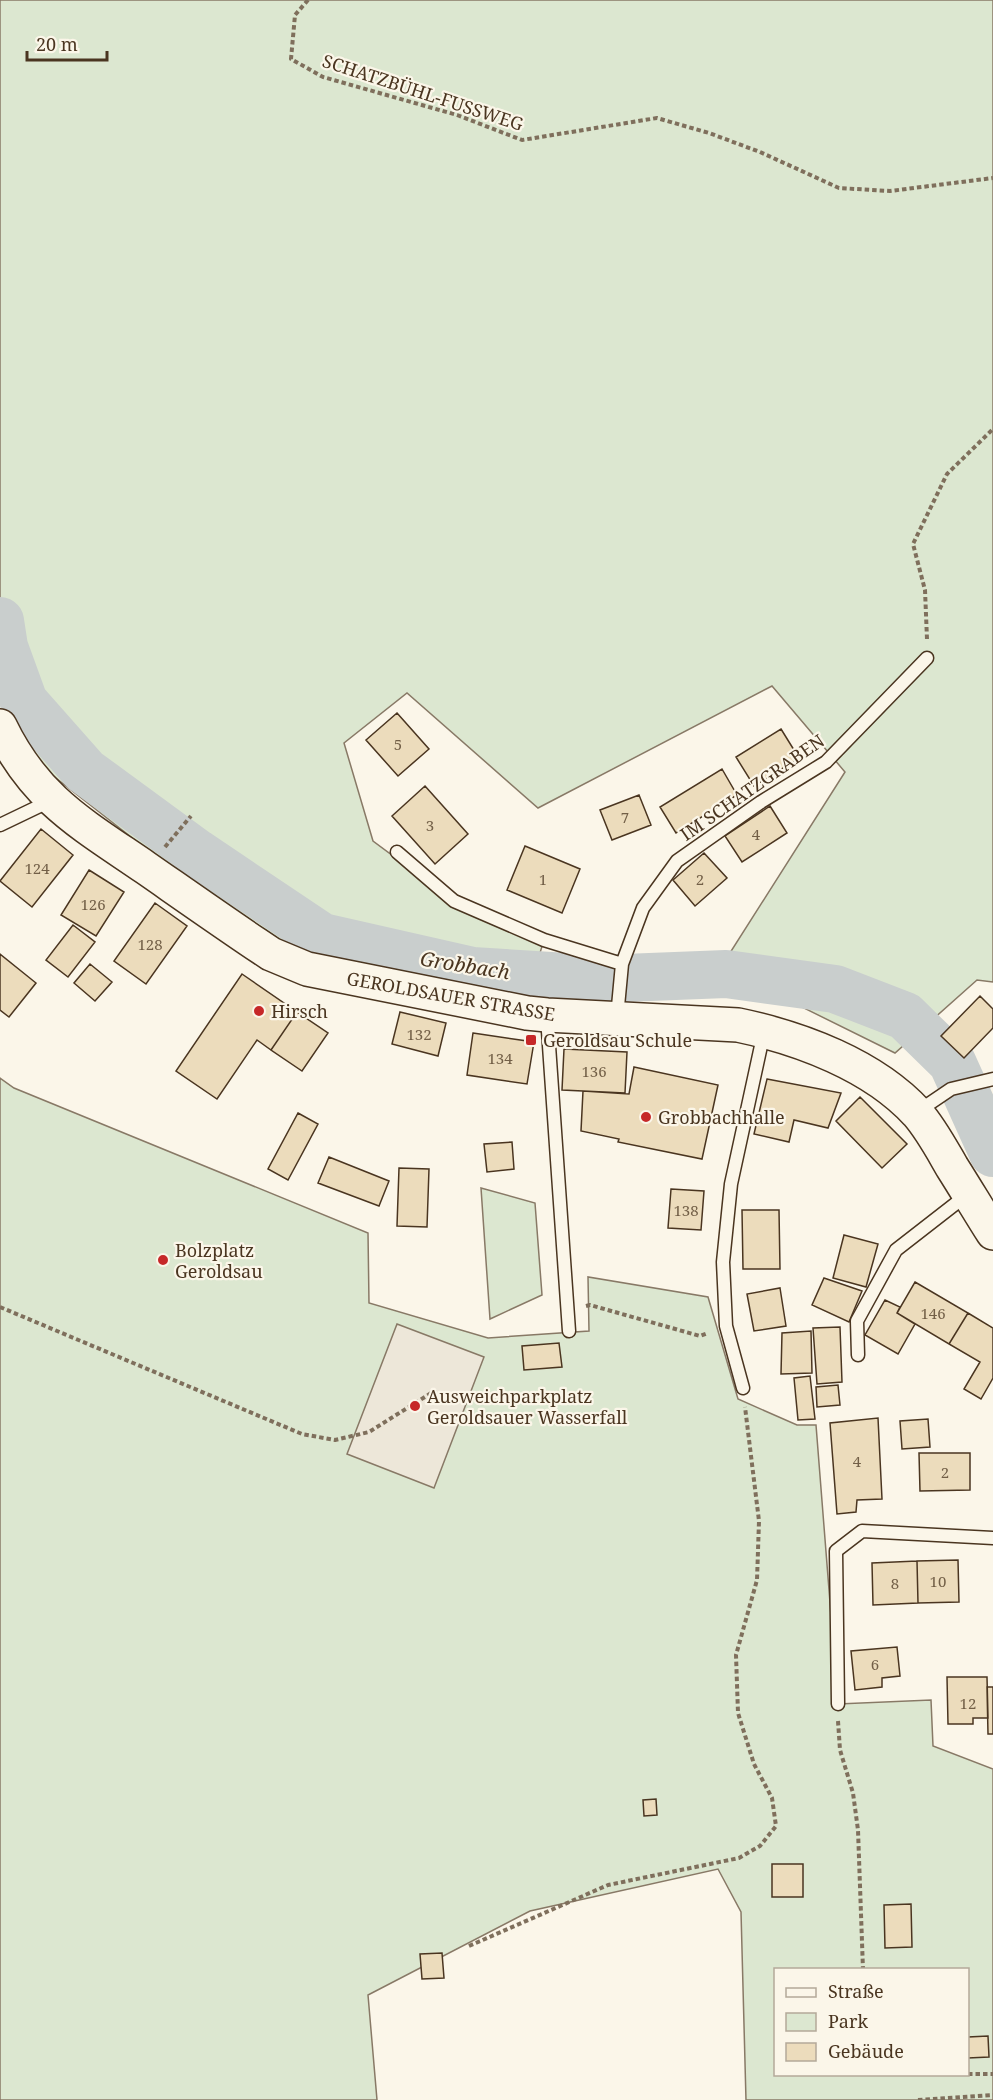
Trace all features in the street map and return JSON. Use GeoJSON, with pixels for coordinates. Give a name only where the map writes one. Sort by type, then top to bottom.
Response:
{"type":"FeatureCollection","features":[{"type":"Feature","properties":{"kind":"main road","name":"GEROLDSAUER STRASSE"},"geometry":{"type":"LineString","coordinates":[[0,726],[21,764],[51,800],[70,816],[271,954],[287,962],[307,969],[461,1001],[547,1015],[618,1007],[765,1031],[825,1052],[854,1066],[876,1080],[916,1112],[934,1135],[993,1233]]}},
{"type":"Feature","properties":{"kind":"lane","name":"IM SCHATZGRABEN"},"geometry":{"type":"LineString","coordinates":[[618,1007],[622,964],[643,908],[677,861],[761,802],[826,762],[927,658]]}},
{"type":"Feature","properties":{"kind":"lane"},"geometry":{"type":"LineString","coordinates":[[0,825],[51,800]]}},
{"type":"Feature","properties":{"kind":"lane"},"geometry":{"type":"LineString","coordinates":[[398,852],[454,901],[544,940],[622,964]]}},
{"type":"Feature","properties":{"kind":"lane"},"geometry":{"type":"LineString","coordinates":[[547,1015],[569,1331]]}},
{"type":"Feature","properties":{"kind":"lane"},"geometry":{"type":"LineString","coordinates":[[743,1388],[726,1326],[723,1262],[731,1184],[765,1031]]}},
{"type":"Feature","properties":{"kind":"lane"},"geometry":{"type":"LineString","coordinates":[[916,1112],[951,1089],[987,1081]]}},
{"type":"Feature","properties":{"kind":"lane"},"geometry":{"type":"LineString","coordinates":[[858,1355],[857,1321],[896,1250],[969,1193]]}},
{"type":"Feature","properties":{"kind":"lane"},"geometry":{"type":"LineString","coordinates":[[838,1704],[836,1551],[862,1531],[993,1538]]}},
{"type":"Feature","properties":{"kind":"path","name":"SCHATZBÜHL-FUSSWEG"},"geometry":{"type":"LineString","coordinates":[[308,0],[296,15],[291,59],[322,77],[457,115],[522,140],[657,118],[709,133],[760,152],[839,188],[890,191],[993,178]]}},
{"type":"Feature","properties":{"kind":"path"},"geometry":{"type":"LineString","coordinates":[[927,658],[926,590],[913,544],[947,474],[993,429]]}},
{"type":"Feature","properties":{"kind":"path"},"geometry":{"type":"LineString","coordinates":[[167,845],[191,816]]}},
{"type":"Feature","properties":{"kind":"path"},"geometry":{"type":"LineString","coordinates":[[568,1311],[590,1305],[700,1336],[726,1326]]}},
{"type":"Feature","properties":{"kind":"path"},"geometry":{"type":"LineString","coordinates":[[0,1307],[302,1434],[336,1440],[369,1432],[436,1390]]}},
{"type":"Feature","properties":{"kind":"path"},"geometry":{"type":"LineString","coordinates":[[469,1946],[608,1885],[739,1858],[760,1846],[776,1826],[772,1798],[754,1764],[738,1713],[736,1655],[757,1580],[759,1521],[743,1388]]}},
{"type":"Feature","properties":{"kind":"path"},"geometry":{"type":"LineString","coordinates":[[838,1704],[840,1750],[853,1793],[858,1830],[863,1968]]}},
{"type":"Feature","properties":{"kind":"path"},"geometry":{"type":"LineString","coordinates":[[969,2074],[993,2074]]}},
{"type":"Feature","properties":{"kind":"path"},"geometry":{"type":"LineString","coordinates":[[918,2100],[993,2095]]}},
{"type":"Feature","properties":{"kind":"green space"},"geometry":{"type":"Polygon","coordinates":[[[0,0],[993,0],[993,982],[977,980],[895,1053],[721,967],[845,772],[772,686],[538,808],[407,693],[344,743],[373,841],[454,901],[544,940],[535,969],[397,949],[301,954],[154,855],[38,764],[7,694],[0,653],[0,0]]]}},
{"type":"Feature","properties":{"kind":"green space"},"geometry":{"type":"Polygon","coordinates":[[[0,1078],[14,1088],[368,1233],[369,1303],[488,1338],[589,1331],[588,1277],[708,1297],[738,1399],[797,1425],[816,1425],[838,1704],[931,1700],[933,1746],[993,1769],[993,2100],[746,2100],[741,1912],[718,1869],[530,1911],[368,1995],[377,2100],[0,2100],[0,1078]]]}},
{"type":"Feature","properties":{"kind":"green space"},"geometry":{"type":"Polygon","coordinates":[[[481,1188],[535,1203],[542,1295],[490,1319],[481,1188]]]}},
{"type":"Feature","properties":{"kind":"shaded area","name":"Ausweichparkplatz Geroldsauer Wasserfall"},"geometry":{"type":"Polygon","coordinates":[[[397,1324],[484,1357],[434,1488],[347,1454],[397,1324]]]}},
{"type":"Feature","properties":{"kind":"building"},"geometry":{"type":"Polygon","coordinates":[[[397,713],[429,749],[398,776],[366,740],[397,713]]]}},
{"type":"Feature","properties":{"kind":"building"},"geometry":{"type":"Polygon","coordinates":[[[781,729],[799,758],[754,786],[736,757],[781,729]]]}},
{"type":"Feature","properties":{"kind":"building"},"geometry":{"type":"Polygon","coordinates":[[[722,769],[737,795],[676,833],[660,807],[722,769]]]}},
{"type":"Feature","properties":{"kind":"building"},"geometry":{"type":"Polygon","coordinates":[[[425,786],[468,834],[435,864],[392,816],[425,786]]]}},
{"type":"Feature","properties":{"kind":"building"},"geometry":{"type":"Polygon","coordinates":[[[639,795],[651,825],[612,840],[600,810],[639,795]]]}},
{"type":"Feature","properties":{"kind":"building"},"geometry":{"type":"Polygon","coordinates":[[[770,806],[787,833],[742,862],[725,836],[770,806]]]}},
{"type":"Feature","properties":{"kind":"building"},"geometry":{"type":"Polygon","coordinates":[[[41,829],[73,855],[32,907],[0,881],[41,829]]]}},
{"type":"Feature","properties":{"kind":"building"},"geometry":{"type":"Polygon","coordinates":[[[525,846],[580,869],[562,913],[507,890],[525,846]]]}},
{"type":"Feature","properties":{"kind":"building"},"geometry":{"type":"Polygon","coordinates":[[[704,853],[727,878],[695,906],[673,880],[704,853]]]}},
{"type":"Feature","properties":{"kind":"building"},"geometry":{"type":"Polygon","coordinates":[[[89,870],[124,892],[96,936],[61,915],[89,870]]]}},
{"type":"Feature","properties":{"kind":"building"},"geometry":{"type":"Polygon","coordinates":[[[155,903],[187,926],[146,984],[114,961],[155,903]]]}},
{"type":"Feature","properties":{"kind":"building"},"geometry":{"type":"Polygon","coordinates":[[[73,925],[95,942],[68,977],[46,960],[73,925]]]}},
{"type":"Feature","properties":{"kind":"building"},"geometry":{"type":"Polygon","coordinates":[[[0,954],[36,983],[9,1017],[0,1010],[0,954]]]}},
{"type":"Feature","properties":{"kind":"building"},"geometry":{"type":"Polygon","coordinates":[[[90,964],[112,982],[95,1001],[74,983],[90,964]]]}},
{"type":"Feature","properties":{"kind":"building"},"geometry":{"type":"Polygon","coordinates":[[[242,974],[297,1012],[271,1050],[257,1040],[217,1099],[176,1071],[242,974]]]}},
{"type":"Feature","properties":{"kind":"building"},"geometry":{"type":"Polygon","coordinates":[[[980,996],[993,1009],[993,1028],[964,1058],[941,1036],[980,996]]]}},
{"type":"Feature","properties":{"kind":"building"},"geometry":{"type":"Polygon","coordinates":[[[297,1012],[328,1033],[302,1071],[271,1050],[297,1012]]]}},
{"type":"Feature","properties":{"kind":"building"},"geometry":{"type":"Polygon","coordinates":[[[400,1012],[446,1023],[438,1056],[392,1044],[400,1012]]]}},
{"type":"Feature","properties":{"kind":"building"},"geometry":{"type":"Polygon","coordinates":[[[473,1033],[534,1042],[527,1084],[467,1075],[473,1033]]]}},
{"type":"Feature","properties":{"kind":"building"},"geometry":{"type":"Polygon","coordinates":[[[564,1049],[627,1052],[625,1093],[562,1090],[564,1049]]]}},
{"type":"Feature","properties":{"kind":"building","name":"Grobbachhalle"},"geometry":{"type":"Polygon","coordinates":[[[634,1067],[718,1085],[702,1159],[618,1142],[619,1139],[581,1131],[583,1091],[629,1094],[634,1067]]]}},
{"type":"Feature","properties":{"kind":"building"},"geometry":{"type":"Polygon","coordinates":[[[767,1079],[841,1093],[828,1128],[794,1120],[789,1142],[754,1134],[767,1079]]]}},
{"type":"Feature","properties":{"kind":"building"},"geometry":{"type":"Polygon","coordinates":[[[860,1097],[907,1144],[882,1168],[836,1121],[860,1097]]]}},
{"type":"Feature","properties":{"kind":"building"},"geometry":{"type":"Polygon","coordinates":[[[298,1113],[318,1124],[288,1180],[268,1169],[298,1113]]]}},
{"type":"Feature","properties":{"kind":"building"},"geometry":{"type":"Polygon","coordinates":[[[512,1142],[514,1169],[487,1172],[484,1144],[512,1142]]]}},
{"type":"Feature","properties":{"kind":"building"},"geometry":{"type":"Polygon","coordinates":[[[329,1157],[389,1181],[379,1206],[318,1183],[329,1157]]]}},
{"type":"Feature","properties":{"kind":"building"},"geometry":{"type":"Polygon","coordinates":[[[399,1168],[429,1169],[427,1227],[397,1226],[399,1168]]]}},
{"type":"Feature","properties":{"kind":"building"},"geometry":{"type":"Polygon","coordinates":[[[671,1189],[704,1191],[701,1230],[668,1228],[671,1189]]]}},
{"type":"Feature","properties":{"kind":"building"},"geometry":{"type":"Polygon","coordinates":[[[742,1210],[779,1210],[780,1269],[743,1269],[742,1210]]]}},
{"type":"Feature","properties":{"kind":"building"},"geometry":{"type":"Polygon","coordinates":[[[844,1235],[878,1244],[866,1287],[833,1278],[844,1235]]]}},
{"type":"Feature","properties":{"kind":"building"},"geometry":{"type":"Polygon","coordinates":[[[824,1278],[862,1291],[849,1322],[812,1305],[824,1278]]]}},
{"type":"Feature","properties":{"kind":"building"},"geometry":{"type":"Polygon","coordinates":[[[915,1282],[968,1313],[949,1344],[897,1313],[915,1282]]]}},
{"type":"Feature","properties":{"kind":"building"},"geometry":{"type":"Polygon","coordinates":[[[780,1288],[786,1326],[754,1331],[747,1294],[780,1288]]]}},
{"type":"Feature","properties":{"kind":"building"},"geometry":{"type":"Polygon","coordinates":[[[885,1300],[900,1307],[897,1313],[915,1324],[898,1354],[865,1335],[885,1300]]]}},
{"type":"Feature","properties":{"kind":"building"},"geometry":{"type":"Polygon","coordinates":[[[968,1313],[993,1328],[993,1378],[981,1399],[964,1389],[980,1362],[949,1344],[968,1313]]]}},
{"type":"Feature","properties":{"kind":"building"},"geometry":{"type":"Polygon","coordinates":[[[840,1327],[842,1382],[817,1384],[813,1328],[840,1327]]]}},
{"type":"Feature","properties":{"kind":"building"},"geometry":{"type":"Polygon","coordinates":[[[811,1331],[812,1373],[781,1374],[782,1333],[811,1331]]]}},
{"type":"Feature","properties":{"kind":"building"},"geometry":{"type":"Polygon","coordinates":[[[559,1343],[562,1367],[524,1370],[522,1346],[559,1343]]]}},
{"type":"Feature","properties":{"kind":"building"},"geometry":{"type":"Polygon","coordinates":[[[810,1376],[815,1419],[798,1420],[794,1378],[810,1376]]]}},
{"type":"Feature","properties":{"kind":"building"},"geometry":{"type":"Polygon","coordinates":[[[838,1385],[840,1405],[817,1407],[816,1387],[838,1385]]]}},
{"type":"Feature","properties":{"kind":"building"},"geometry":{"type":"Polygon","coordinates":[[[878,1418],[882,1499],[857,1500],[856,1512],[837,1514],[830,1423],[878,1418]]]}},
{"type":"Feature","properties":{"kind":"building"},"geometry":{"type":"Polygon","coordinates":[[[928,1419],[930,1447],[902,1449],[900,1421],[928,1419]]]}},
{"type":"Feature","properties":{"kind":"building"},"geometry":{"type":"Polygon","coordinates":[[[919,1453],[970,1453],[970,1490],[920,1491],[919,1453]]]}},
{"type":"Feature","properties":{"kind":"building"},"geometry":{"type":"Polygon","coordinates":[[[958,1560],[959,1602],[918,1603],[917,1561],[958,1560]]]}},
{"type":"Feature","properties":{"kind":"building"},"geometry":{"type":"Polygon","coordinates":[[[917,1561],[918,1603],[873,1605],[872,1563],[917,1561]]]}},
{"type":"Feature","properties":{"kind":"building"},"geometry":{"type":"Polygon","coordinates":[[[897,1647],[900,1676],[882,1678],[882,1687],[855,1690],[851,1651],[897,1647]]]}},
{"type":"Feature","properties":{"kind":"building"},"geometry":{"type":"Polygon","coordinates":[[[947,1677],[987,1677],[988,1718],[973,1718],[973,1724],[948,1724],[947,1677]]]}},
{"type":"Feature","properties":{"kind":"building"},"geometry":{"type":"Polygon","coordinates":[[[987,1687],[993,1687],[993,1734],[988,1734],[987,1687]]]}},
{"type":"Feature","properties":{"kind":"building"},"geometry":{"type":"Polygon","coordinates":[[[656,1799],[657,1815],[644,1816],[643,1800],[656,1799]]]}},
{"type":"Feature","properties":{"kind":"building"},"geometry":{"type":"Polygon","coordinates":[[[772,1864],[803,1864],[803,1897],[772,1897],[772,1864]]]}},
{"type":"Feature","properties":{"kind":"building"},"geometry":{"type":"Polygon","coordinates":[[[911,1904],[912,1947],[885,1948],[884,1905],[911,1904]]]}},
{"type":"Feature","properties":{"kind":"building"},"geometry":{"type":"Polygon","coordinates":[[[442,1953],[444,1978],[422,1979],[420,1954],[442,1953]]]}},
{"type":"Feature","properties":{"kind":"building"},"geometry":{"type":"Polygon","coordinates":[[[988,2036],[989,2057],[969,2058],[969,2037],[988,2036]]]}},
{"type":"Feature","properties":{"kind":"waterway","name":"Grobbach"},"geometry":{"type":"LineString","coordinates":[[0,621],[4,647],[24,702],[85,771],[197,853],[322,937],[472,971],[599,979],[726,974],[835,989],[905,1016],[952,1062],[993,1153]]}},
{"type":"Feature","properties":{"kind":"place","name":"Hirsch"},"geometry":{"type":"Point","coordinates":[259,1011]}},
{"type":"Feature","properties":{"kind":"place","name":"Geroldsau Schule"},"geometry":{"type":"Point","coordinates":[531,1040]}},
{"type":"Feature","properties":{"kind":"place","name":"Grobbachhalle"},"geometry":{"type":"Point","coordinates":[646,1117]}},
{"type":"Feature","properties":{"kind":"place","name":"Bolzplatz Geroldsau"},"geometry":{"type":"Point","coordinates":[163,1260]}},
{"type":"Feature","properties":{"kind":"place","name":"Ausweichparkplatz Geroldsauer Wasserfall"},"geometry":{"type":"Point","coordinates":[415,1406]}}]}
